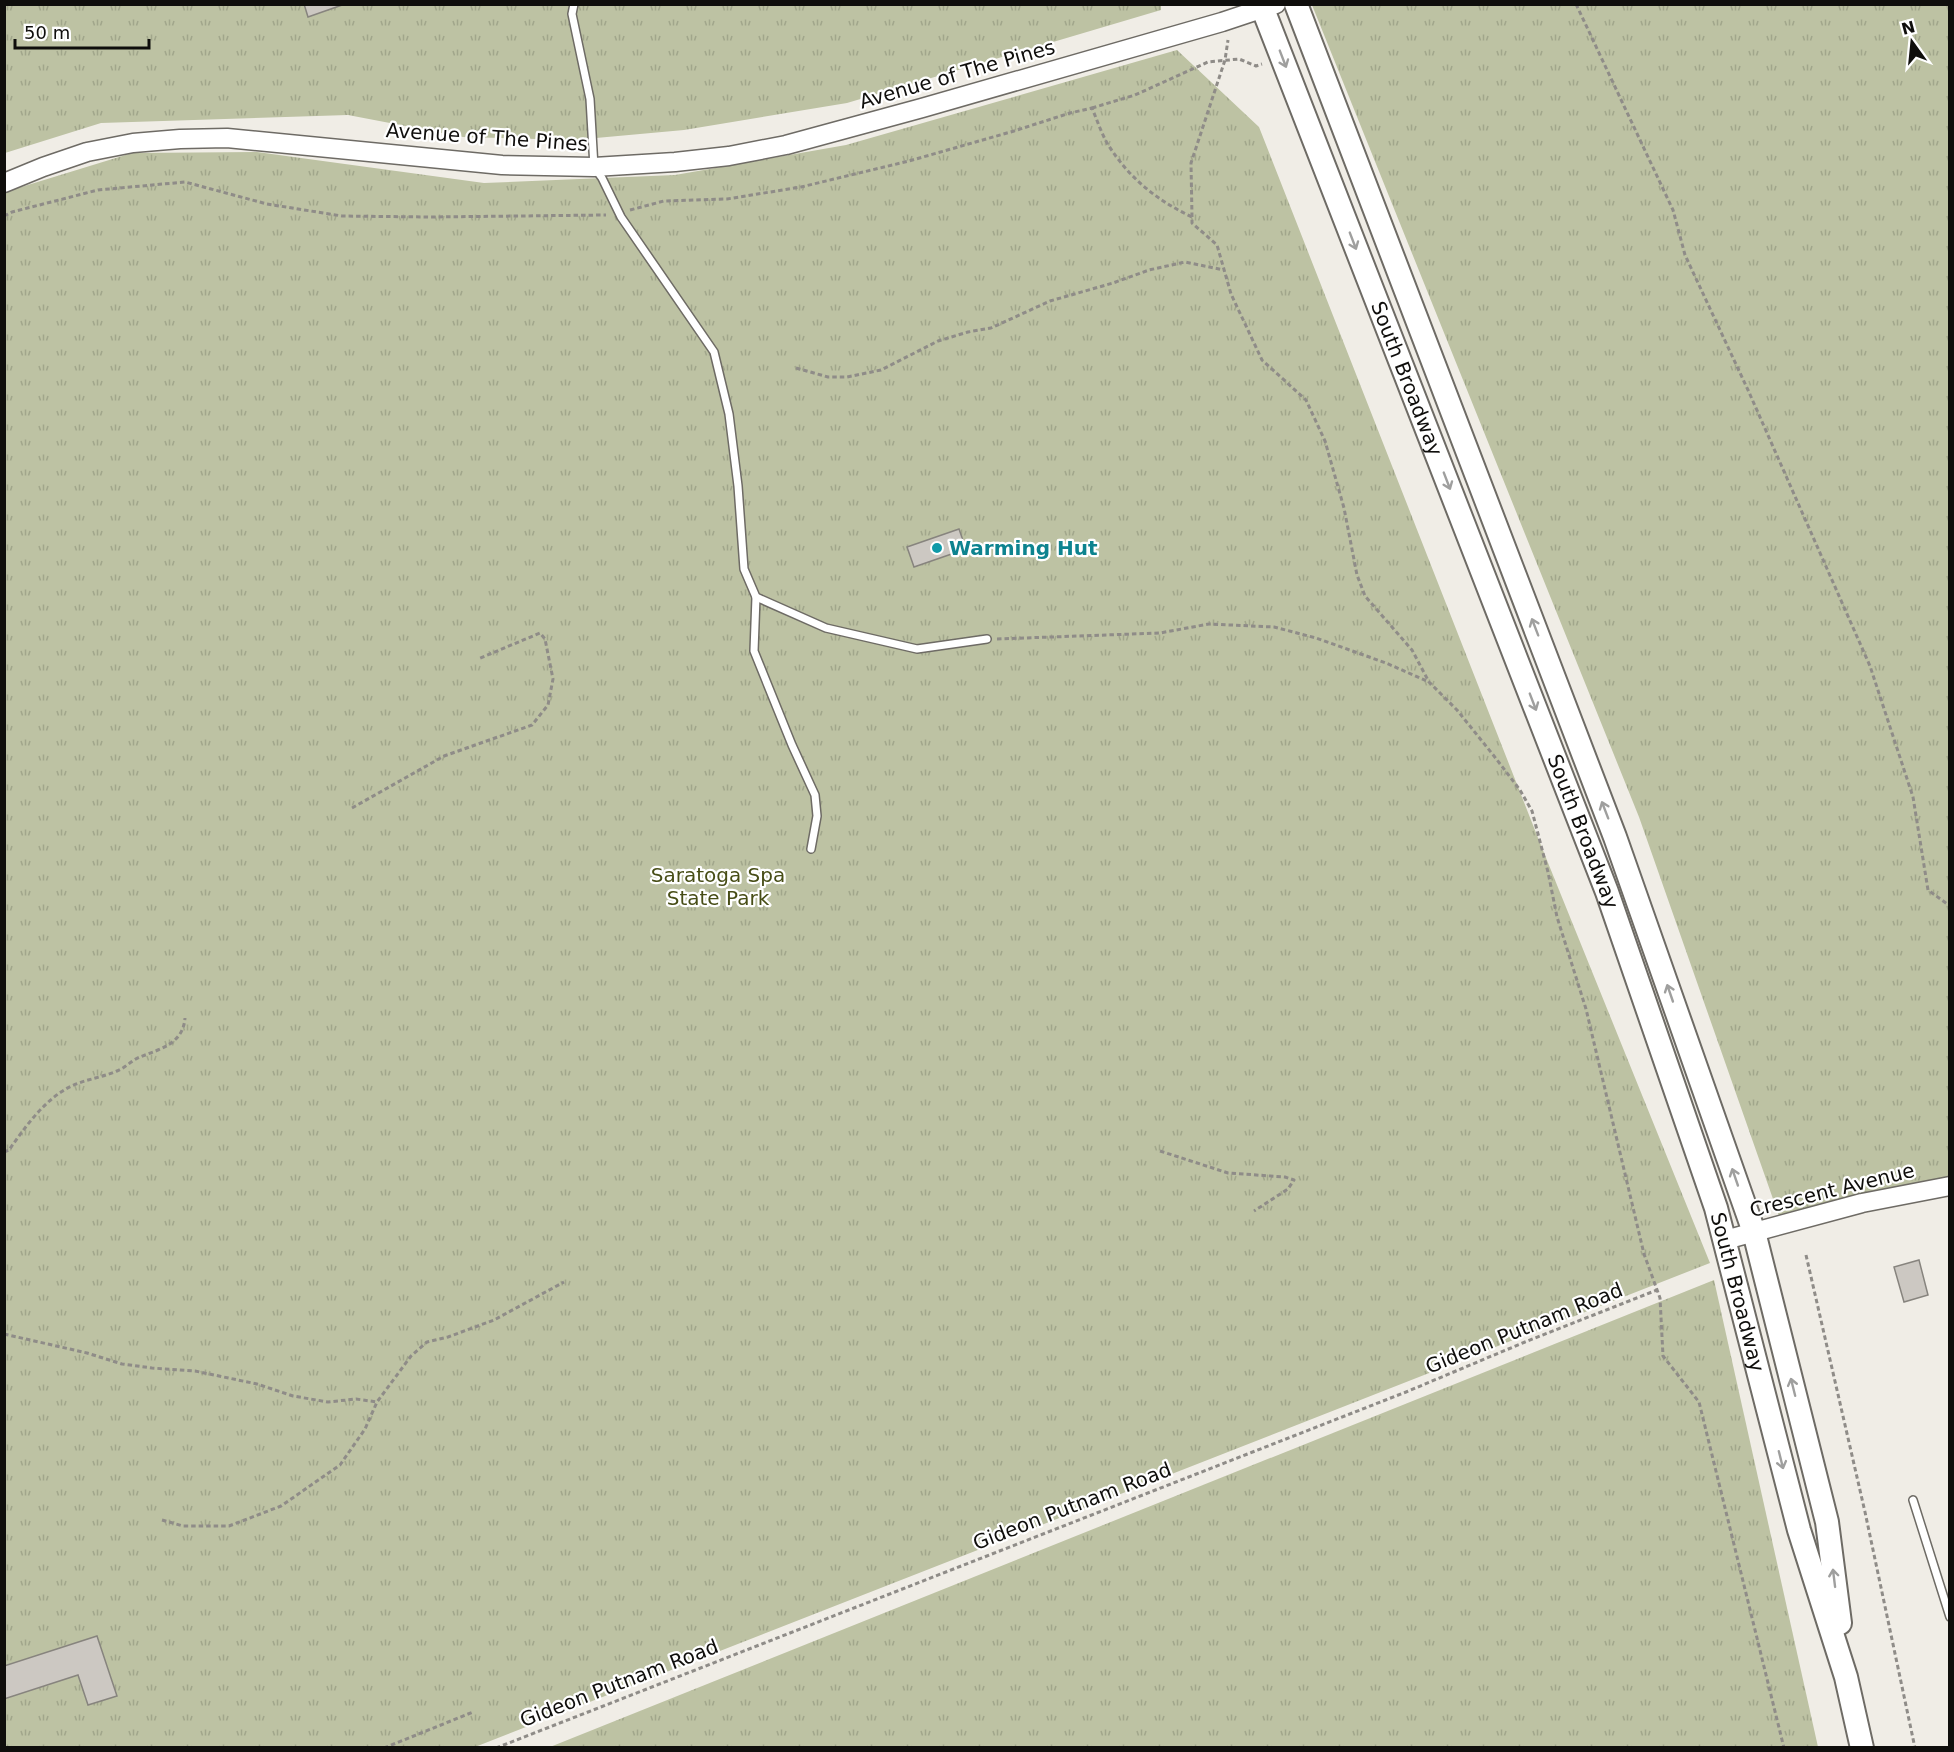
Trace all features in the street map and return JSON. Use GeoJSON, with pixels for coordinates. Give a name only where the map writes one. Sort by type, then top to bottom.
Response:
{"type":"FeatureCollection","features":[{"type":"Feature","properties":{"kind":"main road","name":"South Broadway"},"geometry":{"type":"LineString","coordinates":[[1296,4],[1615,837],[1754,1232],[1827,1522],[1846,1677]]}},
{"type":"Feature","properties":{"kind":"main road","name":"South Broadway"},"geometry":{"type":"LineString","coordinates":[[1267,6],[1607,892],[1716,1208],[1799,1530],[1846,1677],[1862,1748]]}},
{"type":"Feature","properties":{"kind":"street","name":"Avenue of The Pines"},"geometry":{"type":"LineString","coordinates":[[4,183],[87,152],[133,143],[180,139],[227,138],[502,165],[594,166],[686,161],[729,156],[786,145],[922,108],[1222,22],[1267,6]]}},
{"type":"Feature","properties":{"kind":"street","name":"Crescent Avenue"},"geometry":{"type":"LineString","coordinates":[[1725,1240],[1862,1203],[1950,1186]]}},
{"type":"Feature","properties":{"kind":"lane"},"geometry":{"type":"LineString","coordinates":[[573,4],[572,14],[590,99],[594,166],[620,213],[714,352],[729,414],[738,486],[744,569],[756,597],[754,651],[815,795],[817,816],[811,849]]}},
{"type":"Feature","properties":{"kind":"lane"},"geometry":{"type":"LineString","coordinates":[[756,597],[826,628],[917,649],[987,639]]}},
{"type":"Feature","properties":{"kind":"lane"},"geometry":{"type":"LineString","coordinates":[[1913,1500],[1950,1617]]}},
{"type":"Feature","properties":{"kind":"path"},"geometry":{"type":"LineString","coordinates":[[1576,4],[1673,210],[1685,255],[1748,390],[1870,666],[1913,797],[1928,890],[1950,906]]}},
{"type":"Feature","properties":{"kind":"path"},"geometry":{"type":"LineString","coordinates":[[1228,40],[1225,60],[1191,163],[1192,224],[1217,245],[1231,294],[1262,360],[1306,400],[1325,441],[1344,508],[1357,575],[1365,596],[1412,650],[1429,682],[1456,710],[1494,756],[1520,790],[1532,811],[1557,917],[1586,1009],[1644,1254],[1660,1298],[1663,1356],[1699,1402],[1784,1748]]}},
{"type":"Feature","properties":{"kind":"path"},"geometry":{"type":"LineString","coordinates":[[4,216],[98,190],[185,182],[267,204],[342,216],[589,216],[620,213],[664,201],[727,200],[801,187],[909,161],[1014,131],[1135,95],[1208,62],[1239,59],[1256,66],[1269,62]]}},
{"type":"Feature","properties":{"kind":"path"},"geometry":{"type":"LineString","coordinates":[[1092,108],[1107,143],[1133,179],[1172,208],[1192,217]]}},
{"type":"Feature","properties":{"kind":"path"},"geometry":{"type":"LineString","coordinates":[[796,368],[828,377],[847,377],[881,370],[938,341],[991,328],[1050,301],[1149,270],[1185,262],[1224,270]]}},
{"type":"Feature","properties":{"kind":"path"},"geometry":{"type":"LineString","coordinates":[[987,639],[1160,633],[1209,624],[1274,627],[1316,638],[1386,663],[1429,682]]}},
{"type":"Feature","properties":{"kind":"path"},"geometry":{"type":"LineString","coordinates":[[352,808],[444,756],[532,724],[548,705],[553,679],[546,639],[540,633],[478,659]]}},
{"type":"Feature","properties":{"kind":"path"},"geometry":{"type":"LineString","coordinates":[[4,1152],[9,1150],[22,1132],[61,1092],[83,1081],[118,1071],[138,1058],[162,1050],[179,1035],[184,1025],[184,1018]]}},
{"type":"Feature","properties":{"kind":"path"},"geometry":{"type":"LineString","coordinates":[[1160,1151],[1228,1173],[1285,1177],[1294,1180],[1288,1190],[1254,1211]]}},
{"type":"Feature","properties":{"kind":"path"},"geometry":{"type":"LineString","coordinates":[[1806,1255],[1865,1512],[1915,1748]]}},
{"type":"Feature","properties":{"kind":"path"},"geometry":{"type":"LineString","coordinates":[[162,1520],[183,1526],[229,1526],[281,1506],[340,1465],[365,1429],[377,1402],[411,1356],[427,1342],[448,1337],[494,1320],[564,1282]]}},
{"type":"Feature","properties":{"kind":"path","name":"Gideon Putnam Road"},"geometry":{"type":"LineString","coordinates":[[496,1748],[1406,1392],[1657,1290]]}},
{"type":"Feature","properties":{"kind":"path"},"geometry":{"type":"LineString","coordinates":[[4,1334],[87,1353],[122,1364],[195,1371],[257,1384],[293,1396],[328,1402],[356,1400],[377,1402]]}},
{"type":"Feature","properties":{"kind":"path"},"geometry":{"type":"LineString","coordinates":[[384,1748],[473,1712]]}},
{"type":"Feature","properties":{"kind":"green space"},"geometry":{"type":"Polygon","coordinates":[[[5,5],[1161,5],[1161,10],[847,103],[684,130],[574,140],[463,137],[348,115],[101,123],[5,153],[5,5]]]}},
{"type":"Feature","properties":{"kind":"green space"},"geometry":{"type":"Polygon","coordinates":[[[1312,5],[1949,5],[1949,1181],[1779,1216],[1639,817],[1312,5]]]}},
{"type":"Feature","properties":{"kind":"green space","name":"Saratoga Spa State Park"},"geometry":{"type":"Polygon","coordinates":[[[1177,50],[1259,127],[1540,843],[1710,1263],[475,1747],[5,1748],[5,192],[132,153],[257,152],[484,183],[675,175],[846,145],[1177,50]]]}},
{"type":"Feature","properties":{"kind":"green space"},"geometry":{"type":"Polygon","coordinates":[[[1714,1280],[1818,1747],[550,1747],[1714,1280]]]}},
{"type":"Feature","properties":{"kind":"building"},"geometry":{"type":"Polygon","coordinates":[[[304,4],[345,4],[308,17],[304,4]]]}},
{"type":"Feature","properties":{"kind":"building","name":"Warming Hut"},"geometry":{"type":"Polygon","coordinates":[[[959,529],[966,549],[914,567],[907,547],[959,529]]]}},
{"type":"Feature","properties":{"kind":"building"},"geometry":{"type":"Polygon","coordinates":[[[1919,1260],[1928,1295],[1904,1302],[1894,1267],[1919,1260]]]}},
{"type":"Feature","properties":{"kind":"building"},"geometry":{"type":"Polygon","coordinates":[[[97,1636],[117,1696],[88,1705],[78,1675],[4,1699],[4,1666],[97,1636]]]}},
{"type":"Feature","properties":{"kind":"place","name":"Warming Hut"},"geometry":{"type":"Point","coordinates":[937,548]}}]}
